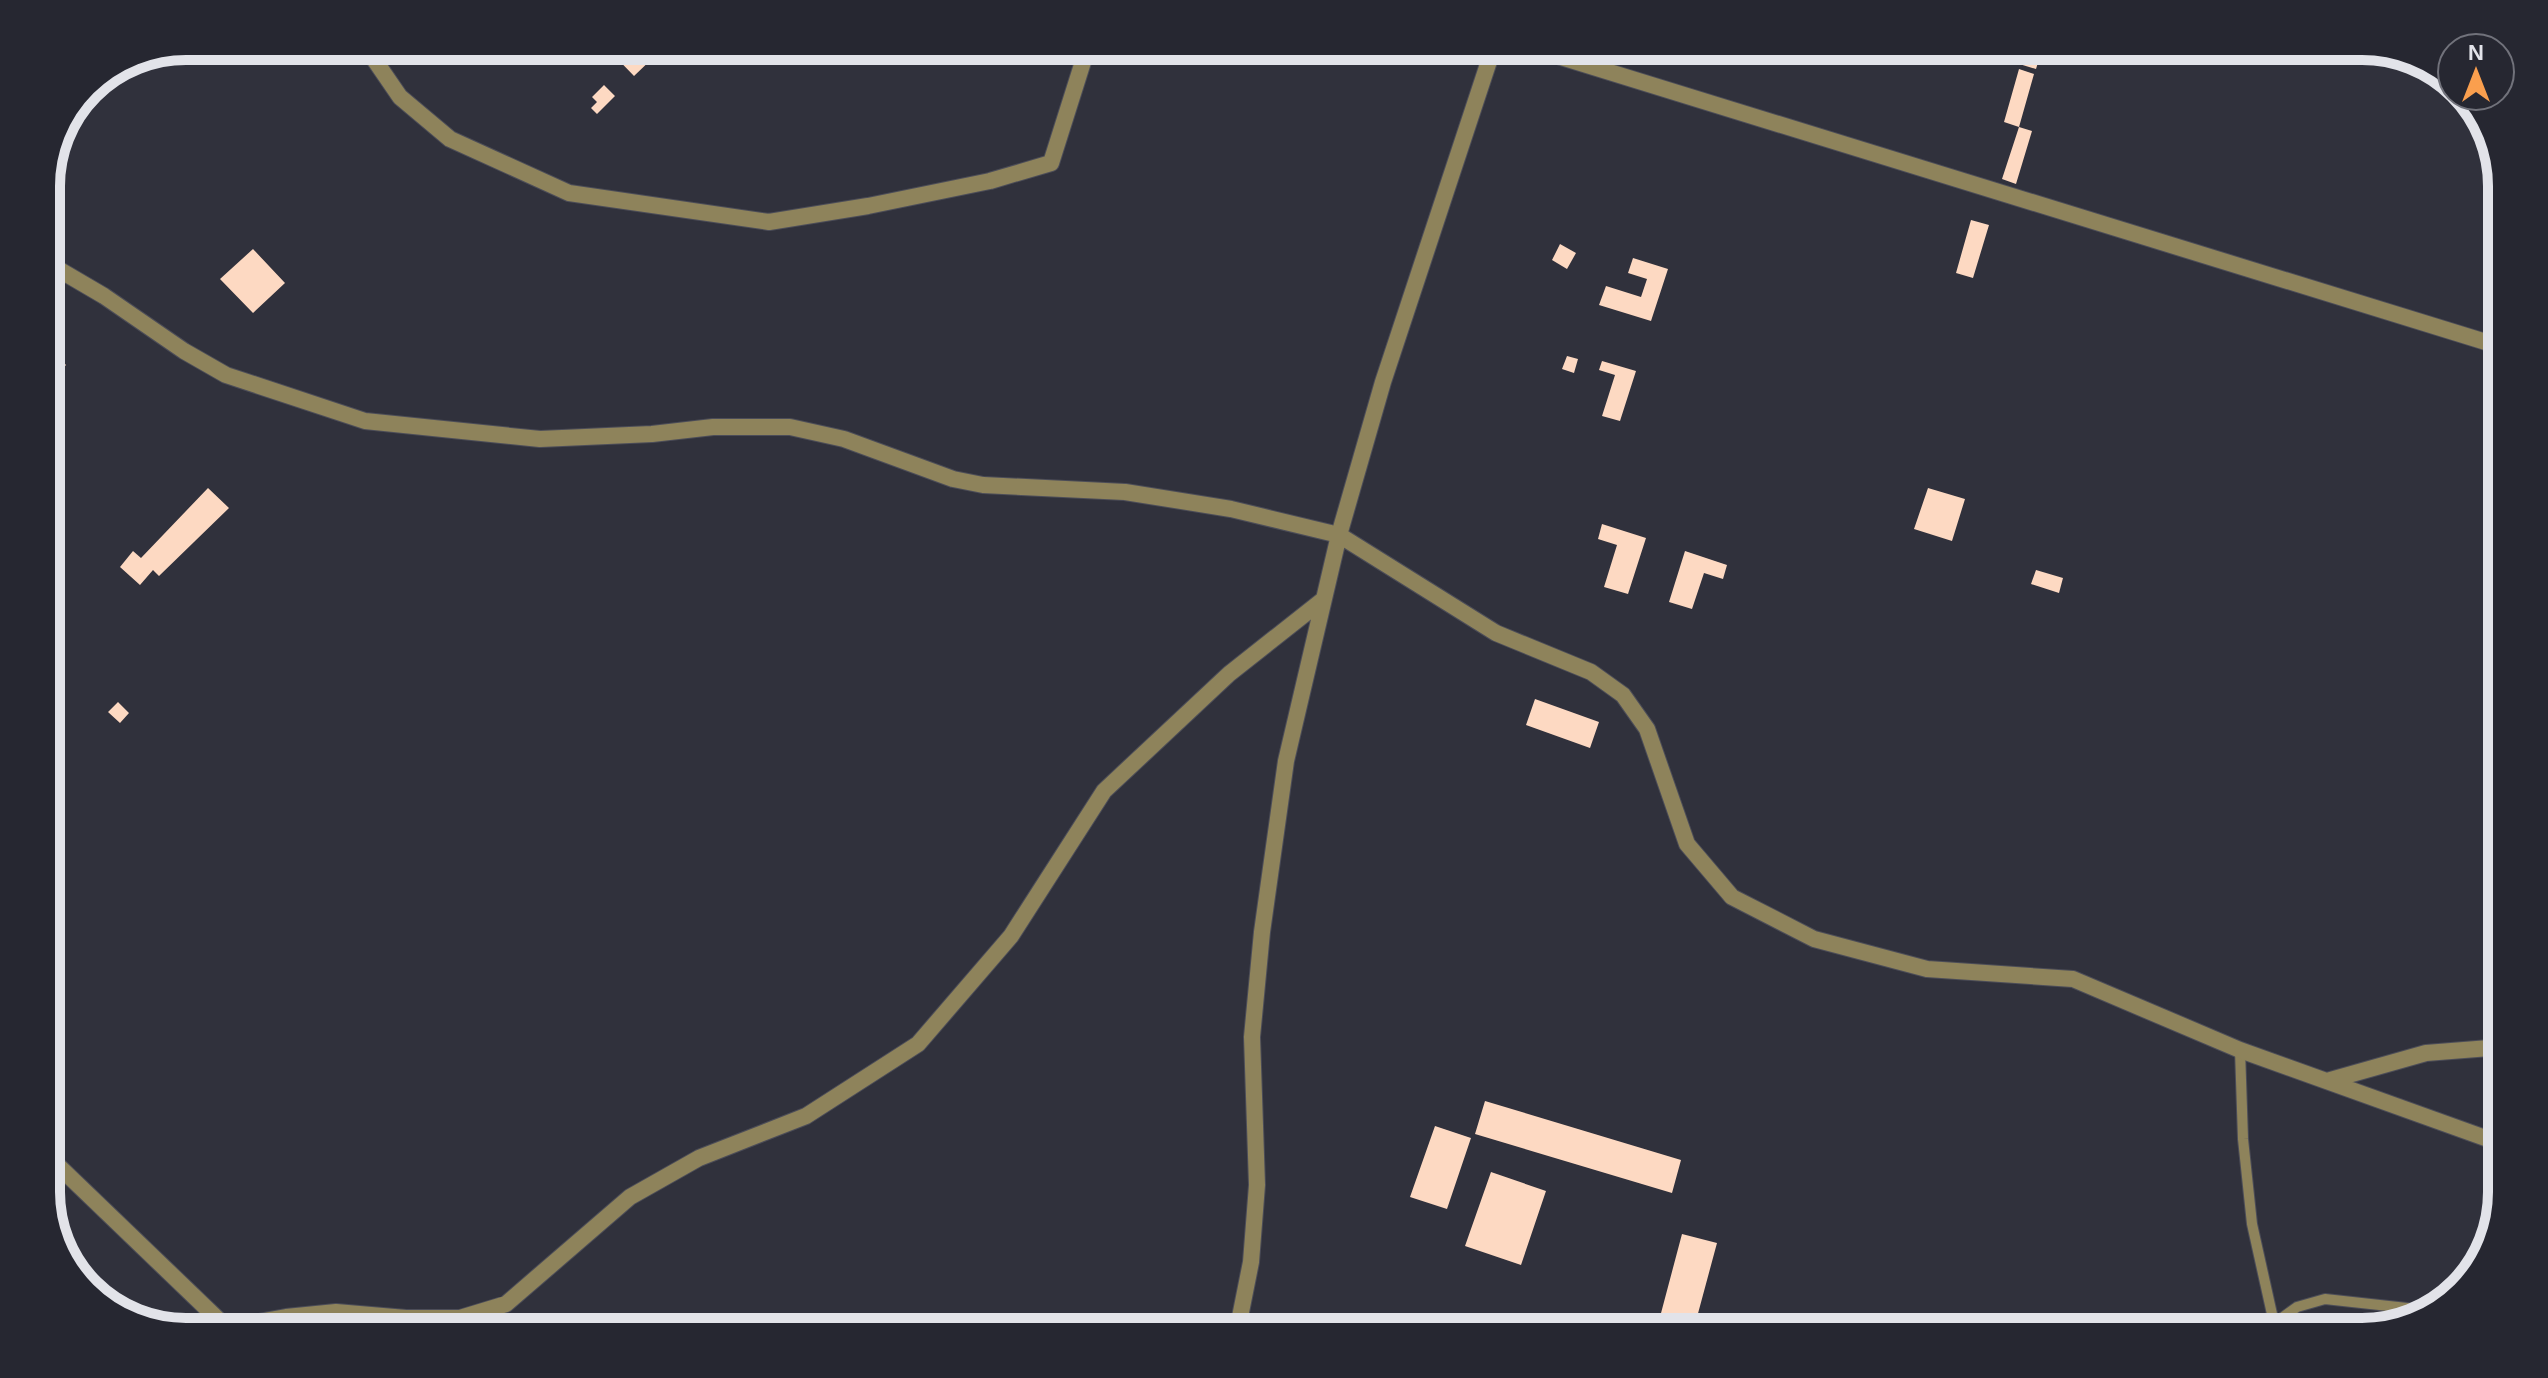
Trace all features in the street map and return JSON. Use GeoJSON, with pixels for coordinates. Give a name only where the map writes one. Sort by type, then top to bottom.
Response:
{"type":"FeatureCollection","features":[{"type":"Feature","properties":{"kind":"street"},"geometry":{"type":"LineString","coordinates":[[375,60],[400,97],[450,139],[569,193],[769,222],[990,181],[1051,163],[1084,60]]}},
{"type":"Feature","properties":{"kind":"street"},"geometry":{"type":"LineString","coordinates":[[1240,1318],[1251,1262],[1257,1185],[1252,1037],[1262,932],[1286,761],[1339,535],[1383,382],[1489,60]]}},
{"type":"Feature","properties":{"kind":"street"},"geometry":{"type":"LineString","coordinates":[[1570,60],[2488,343]]}},
{"type":"Feature","properties":{"kind":"street"},"geometry":{"type":"LineString","coordinates":[[60,270],[226,375],[365,421],[540,439],[652,434],[713,427],[790,427],[844,439],[953,479],[983,485],[1125,492],[1231,509],[1339,535],[1496,633],[1591,672],[1623,695],[1647,729],[1687,844],[1732,897],[1814,939],[1927,969],[2073,979],[2240,1050],[2488,1139]]}},
{"type":"Feature","properties":{"kind":"street"},"geometry":{"type":"LineString","coordinates":[[281,1318],[336,1312],[406,1318],[460,1318],[506,1304],[630,1197],[699,1158],[806,1116],[918,1044],[1011,936],[1104,791],[1229,674],[1324,599]]}},
{"type":"Feature","properties":{"kind":"street"},"geometry":{"type":"LineString","coordinates":[[2327,1081],[2426,1053],[2488,1048]]}},
{"type":"Feature","properties":{"kind":"street"},"geometry":{"type":"LineString","coordinates":[[60,1168],[210,1318]]}},
{"type":"Feature","properties":{"kind":"lane"},"geometry":{"type":"LineString","coordinates":[[2240,1050],[2243,1139],[2252,1224],[2274,1318]]}},
{"type":"Feature","properties":{"kind":"lane"},"geometry":{"type":"LineString","coordinates":[[2286,1318],[2297,1307],[2325,1299],[2410,1308]]}},
{"type":"Feature","properties":{"kind":"building"},"geometry":{"type":"Polygon","coordinates":[[[619,60],[651,60],[634,76],[619,60]]]}},
{"type":"Feature","properties":{"kind":"building"},"geometry":{"type":"Polygon","coordinates":[[[1174,60],[1191,60],[1190,65],[1174,60]]]}},
{"type":"Feature","properties":{"kind":"building"},"geometry":{"type":"Polygon","coordinates":[[[2006,60],[2039,60],[2036,69],[2006,60]]]}},
{"type":"Feature","properties":{"kind":"building"},"geometry":{"type":"Polygon","coordinates":[[[2019,69],[2034,74],[2019,127],[2004,122],[2019,69]]]}},
{"type":"Feature","properties":{"kind":"building"},"geometry":{"type":"Polygon","coordinates":[[[604,85],[615,96],[597,114],[591,108],[597,102],[592,97],[604,85]]]}},
{"type":"Feature","properties":{"kind":"building"},"geometry":{"type":"Polygon","coordinates":[[[2019,127],[2032,131],[2016,184],[2002,179],[2019,127]]]}},
{"type":"Feature","properties":{"kind":"building"},"geometry":{"type":"Polygon","coordinates":[[[1971,220],[1989,225],[1973,278],[1956,273],[1971,220]]]}},
{"type":"Feature","properties":{"kind":"building"},"geometry":{"type":"Polygon","coordinates":[[[1560,244],[1576,253],[1567,269],[1552,260],[1560,244]]]}},
{"type":"Feature","properties":{"kind":"building"},"geometry":{"type":"Polygon","coordinates":[[[253,249],[285,283],[253,313],[220,279],[253,249]]]}},
{"type":"Feature","properties":{"kind":"building"},"geometry":{"type":"Polygon","coordinates":[[[1633,258],[1668,269],[1651,321],[1599,305],[1606,286],[1641,297],[1647,279],[1628,273],[1633,258]]]}},
{"type":"Feature","properties":{"kind":"building"},"geometry":{"type":"Polygon","coordinates":[[[1567,356],[1578,359],[1574,373],[1562,369],[1567,356]]]}},
{"type":"Feature","properties":{"kind":"building"},"geometry":{"type":"Polygon","coordinates":[[[1602,361],[1636,371],[1620,421],[1602,416],[1615,375],[1599,370],[1602,361]]]}},
{"type":"Feature","properties":{"kind":"building"},"geometry":{"type":"Polygon","coordinates":[[[208,488],[229,508],[159,576],[153,570],[140,585],[120,567],[133,551],[141,558],[208,488]]]}},
{"type":"Feature","properties":{"kind":"building"},"geometry":{"type":"Polygon","coordinates":[[[1928,488],[1965,499],[1952,541],[1914,529],[1928,488]]]}},
{"type":"Feature","properties":{"kind":"building"},"geometry":{"type":"Polygon","coordinates":[[[1602,524],[1646,538],[1628,594],[1604,587],[1617,545],[1598,539],[1602,524]]]}},
{"type":"Feature","properties":{"kind":"building"},"geometry":{"type":"Polygon","coordinates":[[[1685,551],[1727,565],[1723,579],[1704,573],[1692,609],[1669,602],[1685,551]]]}},
{"type":"Feature","properties":{"kind":"building"},"geometry":{"type":"Polygon","coordinates":[[[2036,570],[2063,578],[2059,593],[2031,584],[2036,570]]]}},
{"type":"Feature","properties":{"kind":"building"},"geometry":{"type":"Polygon","coordinates":[[[1535,699],[1599,722],[1590,748],[1526,725],[1535,699]]]}},
{"type":"Feature","properties":{"kind":"building"},"geometry":{"type":"Polygon","coordinates":[[[118,702],[129,713],[120,723],[108,712],[118,702]]]}},
{"type":"Feature","properties":{"kind":"building"},"geometry":{"type":"Polygon","coordinates":[[[1485,1101],[1681,1160],[1672,1193],[1475,1134],[1485,1101]]]}},
{"type":"Feature","properties":{"kind":"building"},"geometry":{"type":"Polygon","coordinates":[[[1435,1126],[1471,1138],[1447,1209],[1410,1197],[1435,1126]]]}},
{"type":"Feature","properties":{"kind":"building"},"geometry":{"type":"Polygon","coordinates":[[[1491,1172],[1546,1191],[1521,1265],[1465,1246],[1491,1172]]]}},
{"type":"Feature","properties":{"kind":"building"},"geometry":{"type":"Polygon","coordinates":[[[1682,1234],[1717,1243],[1697,1318],[1660,1318],[1682,1234]]]}}]}
